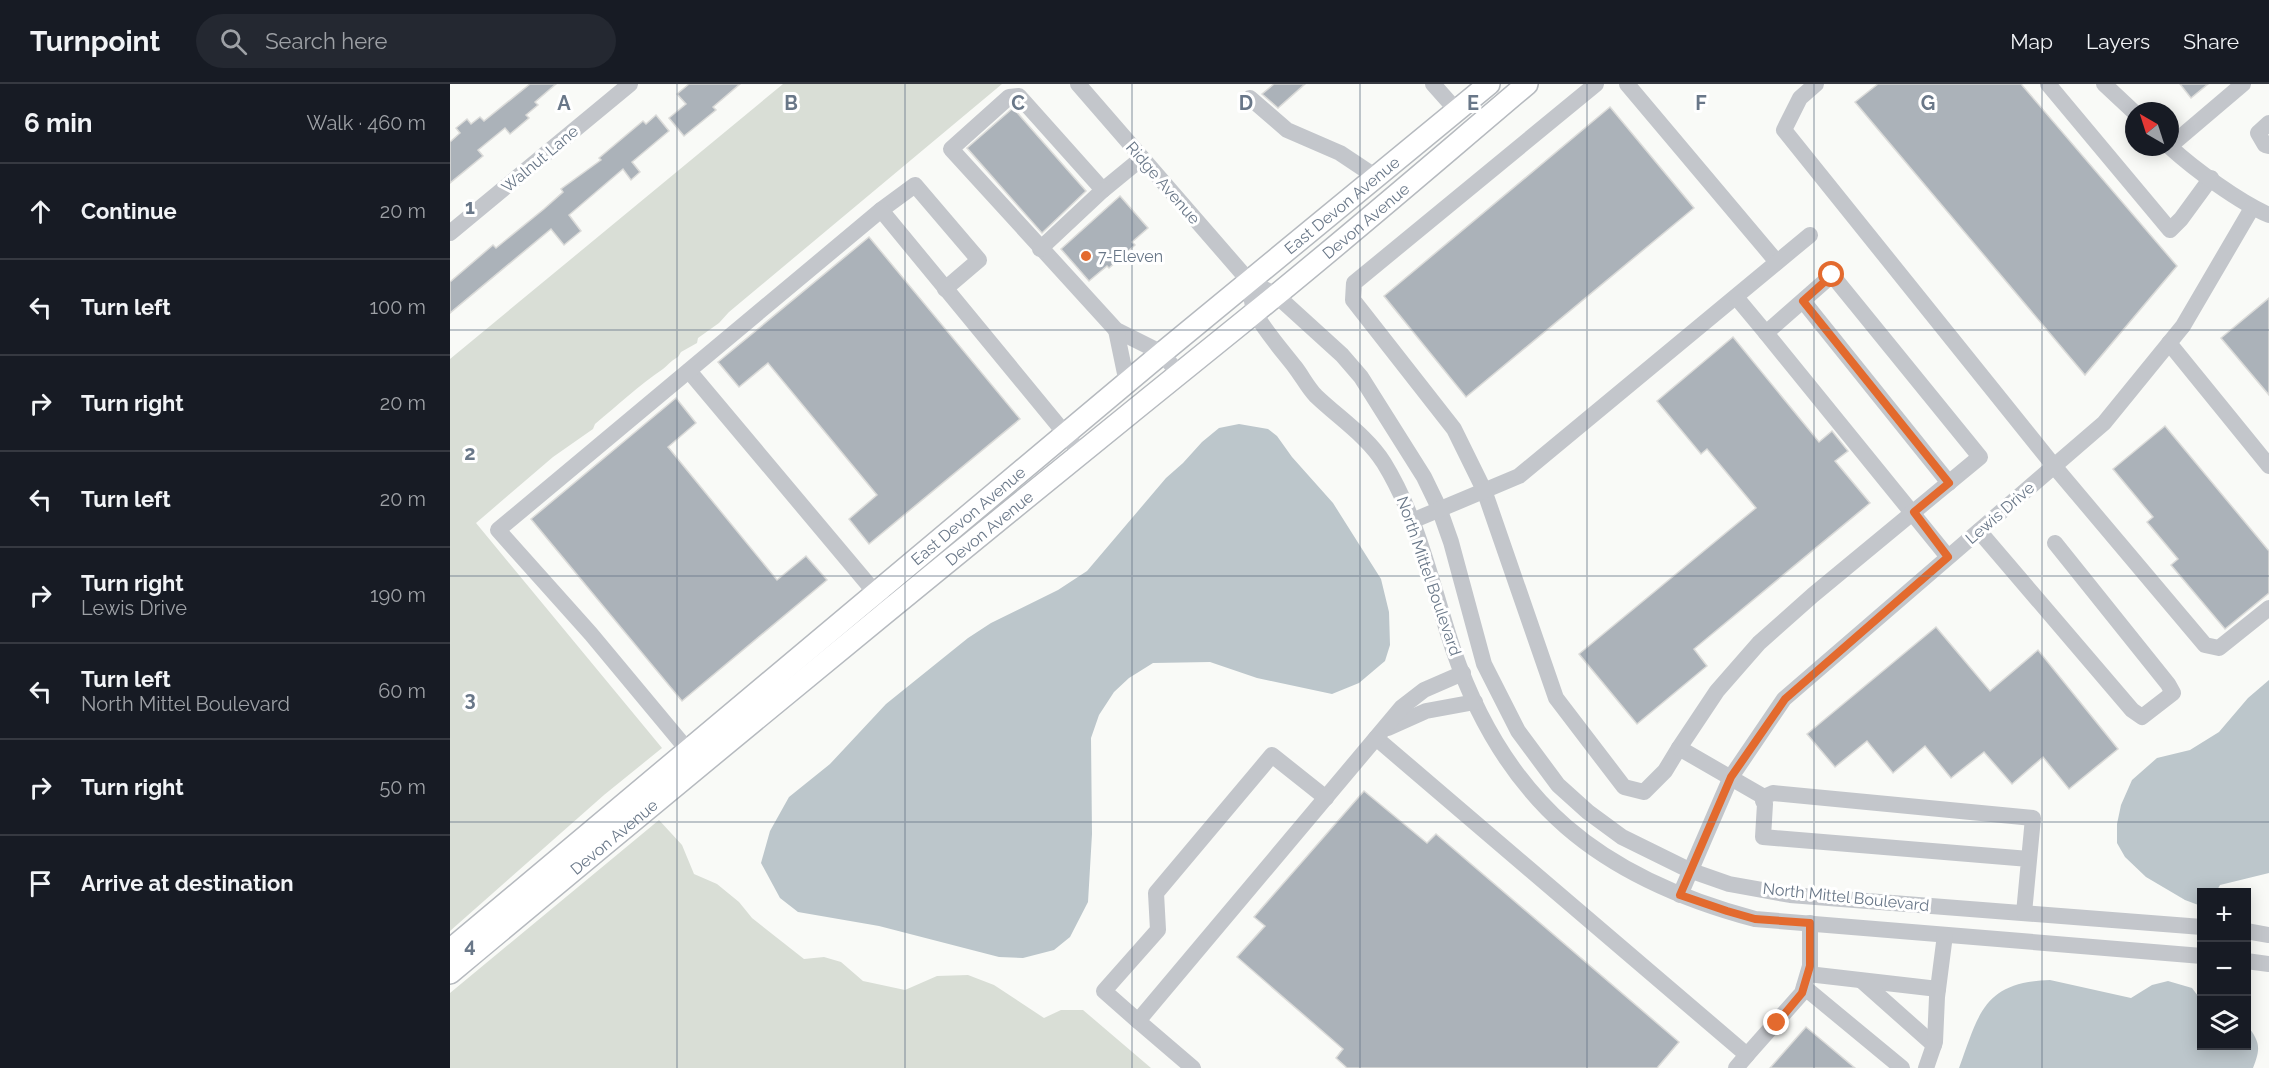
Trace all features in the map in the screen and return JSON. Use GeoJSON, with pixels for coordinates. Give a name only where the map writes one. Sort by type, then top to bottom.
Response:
{"type":"FeatureCollection","features":[{"type":"Feature","properties":{"kind":"main road","name":"Devon Avenue"},"geometry":{"type":"LineString","coordinates":[[450,973],[694,758],[889,610],[1178,373],[1255,313],[1527,84]]}},
{"type":"Feature","properties":{"kind":"main road","name":"East Devon Avenue"},"geometry":{"type":"LineString","coordinates":[[450,950],[694,758],[874,592],[1457,111],[1485,85]]}},
{"type":"Feature","properties":{"kind":"street","name":"Walnut Lane"},"geometry":{"type":"LineString","coordinates":[[450,233],[630,84]]}},
{"type":"Feature","properties":{"kind":"street","name":"Ridge Avenue"},"geometry":{"type":"LineString","coordinates":[[1078,84],[1249,281]]}},
{"type":"Feature","properties":{"kind":"street"},"geometry":{"type":"LineString","coordinates":[[1433,84],[1457,111]]}},
{"type":"Feature","properties":{"kind":"street"},"geometry":{"type":"LineString","coordinates":[[1596,84],[1354,283],[1353,300],[1454,429],[1484,490],[1556,698],[1624,787],[1644,792],[1665,771],[1717,692],[1759,643],[1813,595],[1980,457],[1832,275],[1766,333]]}},
{"type":"Feature","properties":{"kind":"street"},"geometry":{"type":"LineString","coordinates":[[1627,84],[1777,262]]}},
{"type":"Feature","properties":{"kind":"street"},"geometry":{"type":"LineString","coordinates":[[1816,84],[1800,98],[1784,130],[2054,466],[2205,645],[2219,648],[2269,608]]}},
{"type":"Feature","properties":{"kind":"street"},"geometry":{"type":"LineString","coordinates":[[2048,84],[2170,230],[2181,219],[2211,178]]}},
{"type":"Feature","properties":{"kind":"street"},"geometry":{"type":"LineString","coordinates":[[2104,84],[2125,104]]}},
{"type":"Feature","properties":{"kind":"street"},"geometry":{"type":"LineString","coordinates":[[2179,138],[2243,84]]}},
{"type":"Feature","properties":{"kind":"street"},"geometry":{"type":"LineString","coordinates":[[1103,190],[1019,96],[1009,97],[951,149],[1116,330],[1161,353],[1178,373]]}},
{"type":"Feature","properties":{"kind":"street"},"geometry":{"type":"LineString","coordinates":[[1250,98],[1287,130],[1340,153],[1376,177]]}},
{"type":"Feature","properties":{"kind":"street"},"geometry":{"type":"LineString","coordinates":[[2269,123],[2258,133],[2265,145],[2269,146]]}},
{"type":"Feature","properties":{"kind":"street"},"geometry":{"type":"LineString","coordinates":[[2179,155],[2252,208],[2269,215]]}},
{"type":"Feature","properties":{"kind":"street"},"geometry":{"type":"LineString","coordinates":[[1040,249],[1103,190],[1142,158]]}},
{"type":"Feature","properties":{"kind":"street"},"geometry":{"type":"LineString","coordinates":[[694,758],[591,634],[498,530],[881,210],[915,185],[979,260],[945,289]]}},
{"type":"Feature","properties":{"kind":"street","name":"Lewis Drive"},"geometry":{"type":"LineString","coordinates":[[1680,895],[1731,777],[1785,699],[2104,423],[2182,326],[2252,208]]}},
{"type":"Feature","properties":{"kind":"street"},"geometry":{"type":"LineString","coordinates":[[881,210],[1081,453]]}},
{"type":"Feature","properties":{"kind":"street"},"geometry":{"type":"LineString","coordinates":[[1412,521],[1519,476],[1810,235]]}},
{"type":"Feature","properties":{"kind":"street","name":"North Mittel Boulevard"},"geometry":{"type":"LineString","coordinates":[[1249,281],[1276,295],[1342,355],[1361,377],[1424,477],[1439,508],[1484,664],[1518,731],[1558,785],[1588,812],[1622,837],[1689,870],[1730,884],[1790,895],[2197,927]]}},
{"type":"Feature","properties":{"kind":"street","name":"North Mittel Boulevard"},"geometry":{"type":"LineString","coordinates":[[1249,281],[1255,313],[1313,394],[1361,435],[1382,461],[1401,493],[1454,651],[1486,728],[1509,766],[1537,800],[1562,824],[1615,864],[1680,895],[1755,919],[2197,956]]}},
{"type":"Feature","properties":{"kind":"street"},"geometry":{"type":"LineString","coordinates":[[1736,297],[1914,512],[1948,557]]}},
{"type":"Feature","properties":{"kind":"street"},"geometry":{"type":"LineString","coordinates":[[1803,301],[1949,483]]}},
{"type":"Feature","properties":{"kind":"street"},"geometry":{"type":"LineString","coordinates":[[1116,330],[1127,383]]}},
{"type":"Feature","properties":{"kind":"street"},"geometry":{"type":"LineString","coordinates":[[2169,343],[2269,466]]}},
{"type":"Feature","properties":{"kind":"street"},"geometry":{"type":"LineString","coordinates":[[689,371],[889,610]]}},
{"type":"Feature","properties":{"kind":"street"},"geometry":{"type":"LineString","coordinates":[[1978,531],[2132,710],[2142,717],[2173,693],[2055,543]]}},
{"type":"Feature","properties":{"kind":"street"},"geometry":{"type":"LineString","coordinates":[[1138,1021],[1402,707],[1424,690],[1463,673]]}},
{"type":"Feature","properties":{"kind":"street"},"geometry":{"type":"LineString","coordinates":[[1379,735],[1426,711],[1475,702]]}},
{"type":"Feature","properties":{"kind":"street"},"geometry":{"type":"LineString","coordinates":[[1379,735],[1742,1061],[1802,993],[1810,966],[1810,923]]}},
{"type":"Feature","properties":{"kind":"street"},"geometry":{"type":"LineString","coordinates":[[1679,748],[1764,797],[1773,794],[2033,818],[2024,913]]}},
{"type":"Feature","properties":{"kind":"street"},"geometry":{"type":"LineString","coordinates":[[1193,1068],[1104,991],[1158,930],[1156,893],[1272,755],[1326,798]]}},
{"type":"Feature","properties":{"kind":"street"},"geometry":{"type":"LineString","coordinates":[[1764,797],[1763,837],[2029,859]]}},
{"type":"Feature","properties":{"kind":"street"},"geometry":{"type":"LineString","coordinates":[[2175,954],[2178,926]]}},
{"type":"Feature","properties":{"kind":"street"},"geometry":{"type":"LineString","coordinates":[[2251,932],[2269,935]]}},
{"type":"Feature","properties":{"kind":"street"},"geometry":{"type":"LineString","coordinates":[[1926,1068],[1934,1045],[1945,935]]}},
{"type":"Feature","properties":{"kind":"street"},"geometry":{"type":"LineString","coordinates":[[2251,962],[2269,964]]}},
{"type":"Feature","properties":{"kind":"street"},"geometry":{"type":"LineString","coordinates":[[1806,981],[1862,981],[1938,989]]}},
{"type":"Feature","properties":{"kind":"street"},"geometry":{"type":"LineString","coordinates":[[1806,981],[1902,1068]]}},
{"type":"Feature","properties":{"kind":"street"},"geometry":{"type":"LineString","coordinates":[[1862,981],[1934,1045]]}},
{"type":"Feature","properties":{"kind":"shaded area"},"geometry":{"type":"Polygon","coordinates":[[[783,84],[1002,84],[729,312],[719,323],[698,338],[697,343],[681,352],[678,357],[595,424],[593,429],[553,457],[476,523],[662,748],[604,795],[450,931],[450,359],[783,84]]]}},
{"type":"Feature","properties":{"kind":"shaded area"},"geometry":{"type":"Polygon","coordinates":[[[1239,424],[1268,429],[1277,436],[1292,457],[1333,503],[1381,579],[1389,612],[1390,645],[1385,661],[1359,683],[1332,694],[1257,678],[1210,662],[1153,663],[1129,678],[1114,692],[1099,715],[1091,738],[1092,834],[1088,902],[1070,937],[1054,950],[1023,958],[999,957],[879,926],[798,912],[780,898],[761,863],[770,831],[789,797],[830,764],[886,704],[968,638],[991,623],[1058,590],[1087,571],[1166,478],[1202,442],[1219,428],[1239,424]]]}},
{"type":"Feature","properties":{"kind":"shaded area"},"geometry":{"type":"Polygon","coordinates":[[[2269,680],[2269,873],[2220,885],[2218,888],[2197,888],[2197,904],[2146,877],[2125,857],[2117,843],[2117,824],[2121,805],[2132,780],[2157,758],[2190,750],[2219,732],[2248,698],[2269,680]]]}},
{"type":"Feature","properties":{"kind":"shaded area"},"geometry":{"type":"Polygon","coordinates":[[[659,820],[682,845],[694,874],[717,884],[739,902],[752,918],[804,959],[824,957],[841,962],[863,981],[905,990],[937,976],[968,975],[994,985],[1044,1018],[1061,1010],[1083,1010],[1151,1068],[450,1068],[450,993],[659,820]]]}},
{"type":"Feature","properties":{"kind":"shaded area"},"geometry":{"type":"Polygon","coordinates":[[[2050,980],[2131,998],[2152,985],[2168,981],[2192,988],[2197,995],[2197,1050],[2251,1050],[2251,1030],[2258,1045],[2253,1068],[1959,1068],[1972,1032],[1987,1004],[1997,994],[2010,987],[2028,982],[2050,980]]]}},
{"type":"Feature","properties":{"kind":"building"},"geometry":{"type":"Polygon","coordinates":[[[530,84],[556,84],[535,102],[538,105],[526,115],[529,118],[510,134],[505,128],[478,150],[483,156],[450,183],[450,142],[460,133],[456,128],[467,119],[471,124],[480,117],[484,121],[530,84]]]}},
{"type":"Feature","properties":{"kind":"building"},"geometry":{"type":"Polygon","coordinates":[[[689,84],[740,84],[713,107],[716,110],[684,136],[669,118],[686,104],[677,94],[689,84]]]}},
{"type":"Feature","properties":{"kind":"building"},"geometry":{"type":"Polygon","coordinates":[[[1274,84],[1305,84],[1278,108],[1262,94],[1274,84]]]}},
{"type":"Feature","properties":{"kind":"building"},"geometry":{"type":"Polygon","coordinates":[[[1878,84],[2021,84],[2177,266],[2085,375],[1855,102],[1878,84]]]}},
{"type":"Feature","properties":{"kind":"building"},"geometry":{"type":"Polygon","coordinates":[[[2180,84],[2208,84],[2191,98],[2180,84]]]}},
{"type":"Feature","properties":{"kind":"building"},"geometry":{"type":"Polygon","coordinates":[[[1610,107],[1694,208],[1466,397],[1384,296],[1610,107]]]}},
{"type":"Feature","properties":{"kind":"building"},"geometry":{"type":"Polygon","coordinates":[[[1013,108],[1086,191],[1042,233],[967,148],[1013,108]]]}},
{"type":"Feature","properties":{"kind":"building"},"geometry":{"type":"Polygon","coordinates":[[[656,115],[669,131],[632,162],[640,172],[631,180],[623,169],[569,215],[581,231],[564,245],[551,229],[450,313],[450,282],[493,245],[496,248],[544,209],[563,192],[561,189],[601,160],[599,158],[643,121],[646,124],[656,115]]]}},
{"type":"Feature","properties":{"kind":"building"},"geometry":{"type":"Polygon","coordinates":[[[1120,196],[1148,228],[1132,242],[1135,245],[1109,268],[1107,266],[1089,281],[1061,249],[1120,196]]]}},
{"type":"Feature","properties":{"kind":"building"},"geometry":{"type":"Polygon","coordinates":[[[869,237],[1020,419],[869,544],[849,519],[877,495],[768,363],[739,387],[718,362],[869,237]]]}},
{"type":"Feature","properties":{"kind":"building"},"geometry":{"type":"Polygon","coordinates":[[[2269,298],[2269,395],[2221,338],[2269,298]]]}},
{"type":"Feature","properties":{"kind":"building"},"geometry":{"type":"Polygon","coordinates":[[[1733,337],[1819,442],[1832,431],[1848,451],[1835,461],[1870,503],[1694,649],[1707,666],[1637,724],[1579,654],[1756,508],[1707,449],[1701,454],[1657,401],[1733,337]]]}},
{"type":"Feature","properties":{"kind":"building"},"geometry":{"type":"Polygon","coordinates":[[[676,398],[696,423],[668,447],[777,580],[806,556],[827,580],[682,701],[531,519],[676,398]]]}},
{"type":"Feature","properties":{"kind":"building"},"geometry":{"type":"Polygon","coordinates":[[[2165,426],[2269,551],[2269,593],[2225,629],[2171,565],[2178,559],[2147,522],[2153,517],[2113,469],[2165,426]]]}},
{"type":"Feature","properties":{"kind":"building"},"geometry":{"type":"Polygon","coordinates":[[[1936,627],[1990,691],[2038,650],[2118,749],[2069,789],[2043,757],[2012,784],[1984,752],[1951,778],[1925,746],[1893,773],[1867,741],[1835,767],[1807,734],[1936,627]]]}},
{"type":"Feature","properties":{"kind":"building"},"geometry":{"type":"Polygon","coordinates":[[[1364,791],[1427,843],[1436,834],[1679,1042],[1657,1068],[1347,1068],[1336,1058],[1343,1049],[1237,957],[1265,926],[1254,917],[1364,791]]]}},
{"type":"Feature","properties":{"kind":"building"},"geometry":{"type":"Polygon","coordinates":[[[1806,1027],[1855,1068],[1770,1068],[1806,1027]]]}},
{"type":"Feature","properties":{"kind":"place","name":"7-Eleven"},"geometry":{"type":"Point","coordinates":[1086,256]}},
{"type":"Feature","properties":{"kind":"route"},"geometry":{"type":"LineString","coordinates":[[1777,1023],[1802,993],[1810,966],[1810,923],[1755,919],[1680,895],[1689,870],[1738,764],[1785,699],[1948,557],[1914,512],[1949,483],[1803,301],[1832,275]]}}]}
